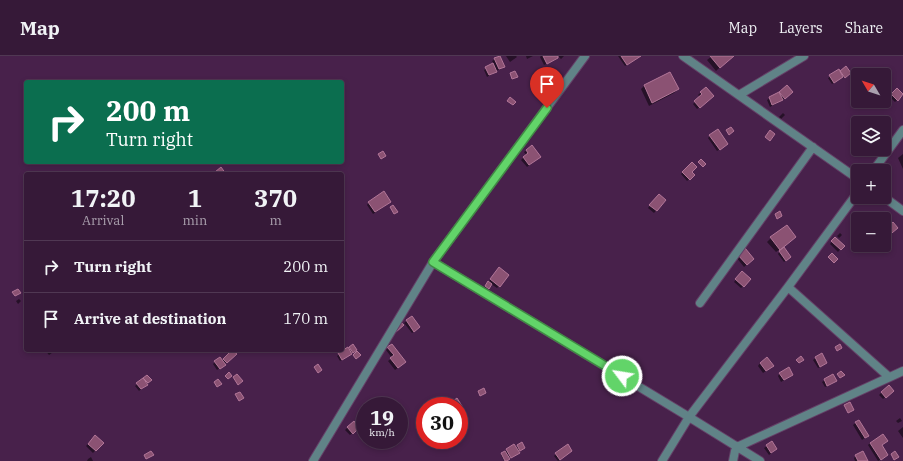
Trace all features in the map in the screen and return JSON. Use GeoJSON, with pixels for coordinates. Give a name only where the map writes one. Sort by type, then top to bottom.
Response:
{"type":"FeatureCollection","features":[{"type":"Feature","properties":{"kind":"street"},"geometry":{"type":"LineString","coordinates":[[313,461],[433,262],[585,56]]}},
{"type":"Feature","properties":{"kind":"street"},"geometry":{"type":"LineString","coordinates":[[683,56],[851,174]]}},
{"type":"Feature","properties":{"kind":"street"},"geometry":{"type":"LineString","coordinates":[[738,95],[804,56]]}},
{"type":"Feature","properties":{"kind":"street"},"geometry":{"type":"LineString","coordinates":[[878,164],[903,130]]}},
{"type":"Feature","properties":{"kind":"street"},"geometry":{"type":"LineString","coordinates":[[700,303],[813,147]]}},
{"type":"Feature","properties":{"kind":"street"},"geometry":{"type":"LineString","coordinates":[[665,460],[690,417],[851,202]]}},
{"type":"Feature","properties":{"kind":"street"},"geometry":{"type":"LineString","coordinates":[[891,202],[903,210]]}},
{"type":"Feature","properties":{"kind":"street"},"geometry":{"type":"LineString","coordinates":[[433,262],[760,461]]}},
{"type":"Feature","properties":{"kind":"street"},"geometry":{"type":"LineString","coordinates":[[788,287],[889,378]]}},
{"type":"Feature","properties":{"kind":"street"},"geometry":{"type":"LineString","coordinates":[[733,461],[733,455],[737,447],[903,371]]}},
{"type":"Feature","properties":{"kind":"building"},"geometry":{"type":"Polygon","coordinates":[[[500,56],[505,67],[499,69],[494,58],[500,56]]]}},
{"type":"Feature","properties":{"kind":"building"},"geometry":{"type":"Polygon","coordinates":[[[543,56],[558,56],[558,58],[547,64],[543,56]]]}},
{"type":"Feature","properties":{"kind":"building"},"geometry":{"type":"Polygon","coordinates":[[[621,56],[641,56],[627,65],[621,56]]]}},
{"type":"Feature","properties":{"kind":"building"},"geometry":{"type":"Polygon","coordinates":[[[710,56],[734,56],[720,68],[710,56]]]}},
{"type":"Feature","properties":{"kind":"building"},"geometry":{"type":"Polygon","coordinates":[[[493,63],[497,72],[489,75],[485,67],[493,63]]]}},
{"type":"Feature","properties":{"kind":"building"},"geometry":{"type":"Polygon","coordinates":[[[846,66],[851,73],[845,78],[840,71],[846,66]]]}},
{"type":"Feature","properties":{"kind":"building"},"geometry":{"type":"Polygon","coordinates":[[[839,69],[843,77],[834,83],[829,75],[839,69]]]}},
{"type":"Feature","properties":{"kind":"building"},"geometry":{"type":"Polygon","coordinates":[[[515,71],[518,77],[512,79],[510,73],[515,71]]]}},
{"type":"Feature","properties":{"kind":"building"},"geometry":{"type":"Polygon","coordinates":[[[670,72],[679,89],[652,103],[644,85],[670,72]]]}},
{"type":"Feature","properties":{"kind":"building"},"geometry":{"type":"Polygon","coordinates":[[[787,85],[793,92],[785,99],[779,92],[787,85]]]}},
{"type":"Feature","properties":{"kind":"building"},"geometry":{"type":"Polygon","coordinates":[[[706,87],[714,96],[700,108],[694,101],[702,94],[700,92],[706,87]]]}},
{"type":"Feature","properties":{"kind":"building"},"geometry":{"type":"Polygon","coordinates":[[[897,88],[903,94],[898,101],[891,94],[897,88]]]}},
{"type":"Feature","properties":{"kind":"building"},"geometry":{"type":"Polygon","coordinates":[[[779,92],[783,100],[772,105],[769,97],[779,92]]]}},
{"type":"Feature","properties":{"kind":"building"},"geometry":{"type":"Polygon","coordinates":[[[510,97],[516,102],[513,105],[507,101],[510,97]]]}},
{"type":"Feature","properties":{"kind":"building"},"geometry":{"type":"Polygon","coordinates":[[[731,127],[734,131],[729,135],[726,130],[731,127]]]}},
{"type":"Feature","properties":{"kind":"building"},"geometry":{"type":"Polygon","coordinates":[[[718,129],[728,144],[720,150],[709,135],[718,129]]]}},
{"type":"Feature","properties":{"kind":"building"},"geometry":{"type":"Polygon","coordinates":[[[770,130],[775,134],[770,141],[765,137],[770,130]]]}},
{"type":"Feature","properties":{"kind":"building"},"geometry":{"type":"Polygon","coordinates":[[[532,145],[541,157],[529,165],[523,157],[528,153],[526,150],[532,145]]]}},
{"type":"Feature","properties":{"kind":"building"},"geometry":{"type":"Polygon","coordinates":[[[383,151],[386,156],[381,159],[378,154],[383,151]]]}},
{"type":"Feature","properties":{"kind":"building"},"geometry":{"type":"Polygon","coordinates":[[[701,159],[706,164],[703,167],[698,162],[701,159]]]}},
{"type":"Feature","properties":{"kind":"building"},"geometry":{"type":"Polygon","coordinates":[[[692,162],[697,167],[692,172],[695,175],[690,180],[682,172],[692,162]]]}},
{"type":"Feature","properties":{"kind":"building"},"geometry":{"type":"Polygon","coordinates":[[[221,167],[225,172],[215,172],[221,167]]]}},
{"type":"Feature","properties":{"kind":"building"},"geometry":{"type":"Polygon","coordinates":[[[384,191],[391,202],[375,212],[368,202],[384,191]]]}},
{"type":"Feature","properties":{"kind":"building"},"geometry":{"type":"Polygon","coordinates":[[[659,194],[666,200],[657,211],[649,205],[659,194]]]}},
{"type":"Feature","properties":{"kind":"building"},"geometry":{"type":"Polygon","coordinates":[[[393,205],[398,212],[394,214],[390,207],[393,205]]]}},
{"type":"Feature","properties":{"kind":"building"},"geometry":{"type":"Polygon","coordinates":[[[780,211],[782,216],[777,219],[775,214],[780,211]]]}},
{"type":"Feature","properties":{"kind":"building"},"geometry":{"type":"Polygon","coordinates":[[[893,222],[898,228],[891,234],[891,224],[893,222]]]}},
{"type":"Feature","properties":{"kind":"building"},"geometry":{"type":"Polygon","coordinates":[[[787,225],[796,237],[780,250],[770,237],[787,225]]]}},
{"type":"Feature","properties":{"kind":"building"},"geometry":{"type":"Polygon","coordinates":[[[835,237],[845,246],[841,250],[831,241],[835,237]]]}},
{"type":"Feature","properties":{"kind":"building"},"geometry":{"type":"Polygon","coordinates":[[[784,247],[791,257],[786,261],[779,251],[784,247]]]}},
{"type":"Feature","properties":{"kind":"building"},"geometry":{"type":"Polygon","coordinates":[[[745,248],[754,259],[747,265],[737,254],[745,248]]]}},
{"type":"Feature","properties":{"kind":"building"},"geometry":{"type":"Polygon","coordinates":[[[832,253],[838,259],[834,263],[828,257],[832,253]]]}},
{"type":"Feature","properties":{"kind":"building"},"geometry":{"type":"Polygon","coordinates":[[[499,267],[509,275],[500,287],[490,279],[499,267]]]}},
{"type":"Feature","properties":{"kind":"building"},"geometry":{"type":"Polygon","coordinates":[[[742,271],[751,279],[744,287],[735,279],[742,271]]]}},
{"type":"Feature","properties":{"kind":"building"},"geometry":{"type":"Polygon","coordinates":[[[488,281],[492,284],[489,289],[485,286],[488,281]]]}},
{"type":"Feature","properties":{"kind":"building"},"geometry":{"type":"Polygon","coordinates":[[[18,289],[21,293],[15,296],[12,292],[18,289]]]}},
{"type":"Feature","properties":{"kind":"building"},"geometry":{"type":"Polygon","coordinates":[[[412,316],[420,327],[414,332],[406,320],[412,316]]]}},
{"type":"Feature","properties":{"kind":"building"},"geometry":{"type":"Polygon","coordinates":[[[398,320],[404,325],[396,332],[391,327],[398,320]]]}},
{"type":"Feature","properties":{"kind":"building"},"geometry":{"type":"Polygon","coordinates":[[[353,344],[357,350],[353,353],[349,347],[353,344]]]}},
{"type":"Feature","properties":{"kind":"building"},"geometry":{"type":"Polygon","coordinates":[[[392,344],[406,362],[398,368],[390,358],[394,355],[387,347],[392,344]]]}},
{"type":"Feature","properties":{"kind":"building"},"geometry":{"type":"Polygon","coordinates":[[[840,344],[842,348],[837,351],[835,347],[840,344]]]}},
{"type":"Feature","properties":{"kind":"building"},"geometry":{"type":"Polygon","coordinates":[[[348,347],[352,354],[342,360],[338,353],[344,352],[344,349],[348,347]]]}},
{"type":"Feature","properties":{"kind":"building"},"geometry":{"type":"Polygon","coordinates":[[[357,351],[361,355],[356,359],[353,355],[357,351]]]}},
{"type":"Feature","properties":{"kind":"building"},"geometry":{"type":"Polygon","coordinates":[[[230,352],[234,352],[237,354],[227,363],[223,359],[230,352]]]}},
{"type":"Feature","properties":{"kind":"building"},"geometry":{"type":"Polygon","coordinates":[[[822,353],[827,363],[820,367],[815,357],[822,353]]]}},
{"type":"Feature","properties":{"kind":"building"},"geometry":{"type":"Polygon","coordinates":[[[801,356],[804,360],[799,363],[796,360],[801,356]]]}},
{"type":"Feature","properties":{"kind":"building"},"geometry":{"type":"Polygon","coordinates":[[[220,357],[226,365],[220,369],[214,361],[220,357]]]}},
{"type":"Feature","properties":{"kind":"building"},"geometry":{"type":"Polygon","coordinates":[[[767,357],[774,366],[766,371],[760,363],[767,357]]]}},
{"type":"Feature","properties":{"kind":"building"},"geometry":{"type":"Polygon","coordinates":[[[318,364],[322,370],[318,373],[314,367],[318,364]]]}},
{"type":"Feature","properties":{"kind":"building"},"geometry":{"type":"Polygon","coordinates":[[[789,367],[793,375],[784,380],[779,373],[789,367]]]}},
{"type":"Feature","properties":{"kind":"building"},"geometry":{"type":"Polygon","coordinates":[[[841,371],[845,375],[840,378],[837,374],[841,371]]]}},
{"type":"Feature","properties":{"kind":"building"},"geometry":{"type":"Polygon","coordinates":[[[229,372],[232,376],[228,379],[225,376],[229,372]]]}},
{"type":"Feature","properties":{"kind":"building"},"geometry":{"type":"Polygon","coordinates":[[[237,374],[243,381],[238,385],[233,377],[237,374]]]}},
{"type":"Feature","properties":{"kind":"building"},"geometry":{"type":"Polygon","coordinates":[[[833,374],[837,381],[827,386],[824,379],[833,374]]]}},
{"type":"Feature","properties":{"kind":"building"},"geometry":{"type":"Polygon","coordinates":[[[147,375],[152,380],[148,383],[143,378],[147,375]]]}},
{"type":"Feature","properties":{"kind":"building"},"geometry":{"type":"Polygon","coordinates":[[[143,378],[148,385],[141,389],[136,383],[143,378]]]}},
{"type":"Feature","properties":{"kind":"building"},"geometry":{"type":"Polygon","coordinates":[[[218,379],[222,384],[217,387],[214,382],[218,379]]]}},
{"type":"Feature","properties":{"kind":"building"},"geometry":{"type":"Polygon","coordinates":[[[889,385],[894,391],[886,398],[881,392],[889,385]]]}},
{"type":"Feature","properties":{"kind":"building"},"geometry":{"type":"Polygon","coordinates":[[[484,388],[486,393],[480,396],[478,391],[484,388]]]}},
{"type":"Feature","properties":{"kind":"building"},"geometry":{"type":"Polygon","coordinates":[[[240,392],[244,398],[239,401],[235,394],[240,392]]]}},
{"type":"Feature","properties":{"kind":"building"},"geometry":{"type":"Polygon","coordinates":[[[850,402],[854,410],[848,413],[844,405],[850,402]]]}},
{"type":"Feature","properties":{"kind":"building"},"geometry":{"type":"Polygon","coordinates":[[[859,420],[869,436],[865,438],[855,422],[859,420]]]}},
{"type":"Feature","properties":{"kind":"building"},"geometry":{"type":"Polygon","coordinates":[[[354,421],[356,424],[356,431],[353,434],[347,427],[354,421]]]}},
{"type":"Feature","properties":{"kind":"building"},"geometry":{"type":"Polygon","coordinates":[[[883,434],[888,441],[882,445],[888,455],[881,460],[870,443],[883,434]]]}},
{"type":"Feature","properties":{"kind":"building"},"geometry":{"type":"Polygon","coordinates":[[[95,435],[104,443],[96,451],[88,444],[95,435]]]}},
{"type":"Feature","properties":{"kind":"building"},"geometry":{"type":"Polygon","coordinates":[[[772,441],[777,449],[771,453],[766,445],[772,441]]]}},
{"type":"Feature","properties":{"kind":"building"},"geometry":{"type":"Polygon","coordinates":[[[522,442],[525,448],[520,451],[517,445],[522,442]]]}},
{"type":"Feature","properties":{"kind":"building"},"geometry":{"type":"Polygon","coordinates":[[[514,444],[520,453],[511,458],[506,449],[514,444]]]}},
{"type":"Feature","properties":{"kind":"building"},"geometry":{"type":"Polygon","coordinates":[[[568,444],[572,451],[560,460],[555,453],[568,444]]]}},
{"type":"Feature","properties":{"kind":"building"},"geometry":{"type":"Polygon","coordinates":[[[151,451],[154,455],[146,459],[144,455],[151,451]]]}},
{"type":"Feature","properties":{"kind":"building"},"geometry":{"type":"Polygon","coordinates":[[[505,451],[510,459],[507,461],[505,461],[501,453],[505,451]]]}},
{"type":"Feature","properties":{"kind":"building"},"geometry":{"type":"Polygon","coordinates":[[[863,451],[868,461],[858,461],[855,455],[863,451]]]}},
{"type":"Feature","properties":{"kind":"building"},"geometry":{"type":"Polygon","coordinates":[[[895,451],[899,457],[894,460],[891,454],[895,451]]]}},
{"type":"Feature","properties":{"kind":"route"},"geometry":{"type":"LineString","coordinates":[[547,108],[433,262],[622,376]]}}]}
